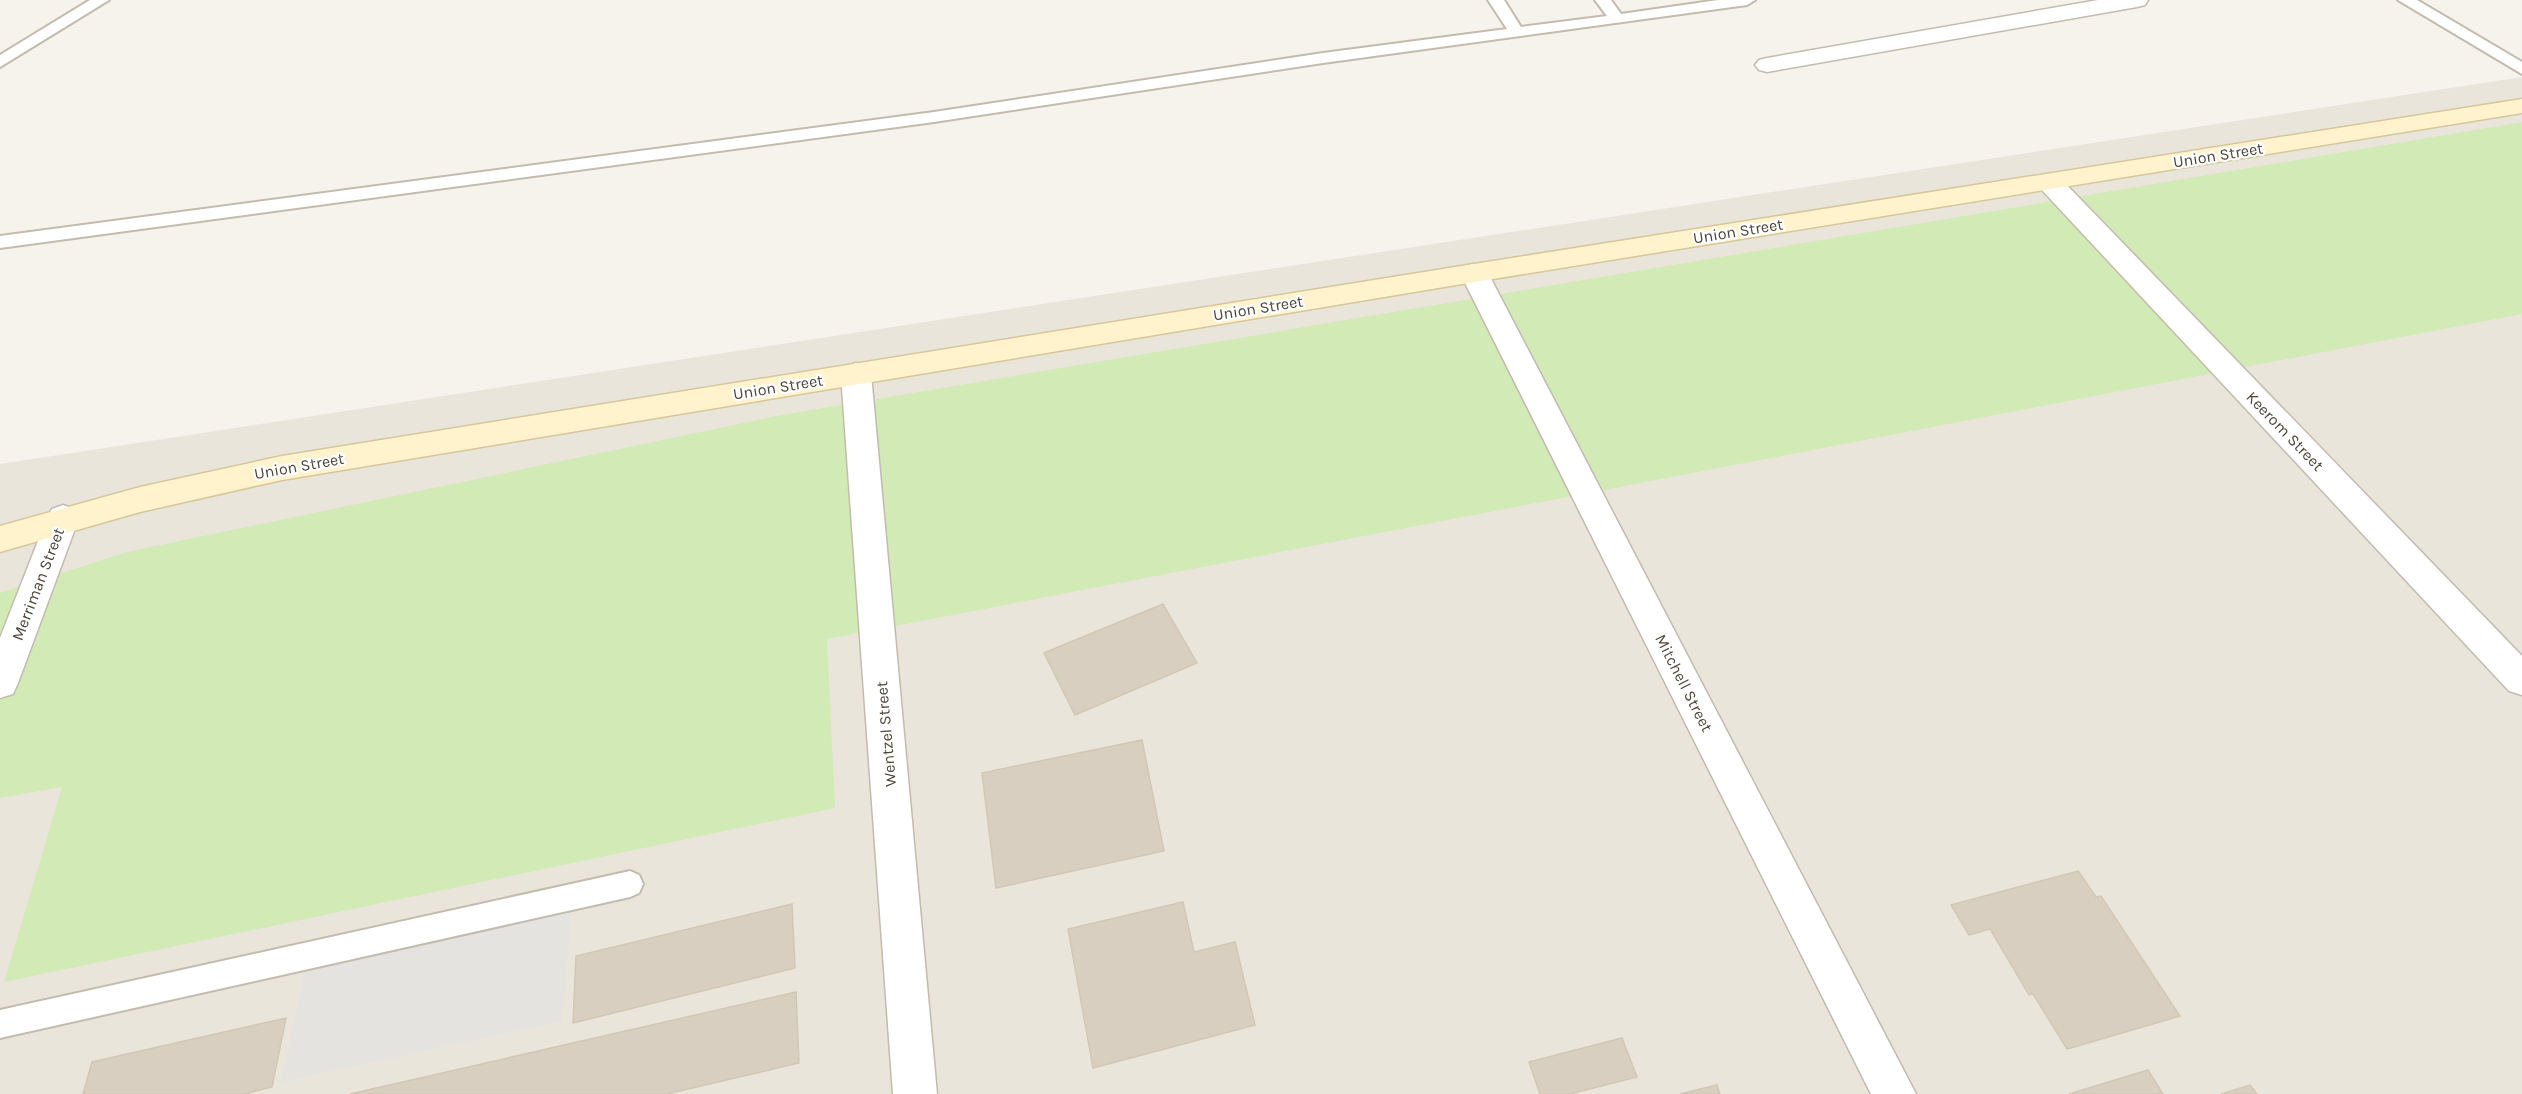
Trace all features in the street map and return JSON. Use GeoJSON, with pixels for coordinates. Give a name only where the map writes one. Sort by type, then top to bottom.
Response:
{"type":"FeatureCollection","features":[{"type":"Feature","properties":{"kind":"street"},"geometry":{"type":"LineString","coordinates":[[1767,65],[2137,0]]}},
{"type":"Feature","properties":{"kind":"street","name":"Union Street"},"geometry":{"type":"LineString","coordinates":[[0,539],[63,518],[177,489],[282,468],[1474,273],[2522,106]]}},
{"type":"Feature","properties":{"kind":"street","name":"Keerom Street"},"geometry":{"type":"LineString","coordinates":[[2049,182],[2522,680]]}},
{"type":"Feature","properties":{"kind":"street","name":"Mitchell Street"},"geometry":{"type":"LineString","coordinates":[[1474,273],[1894,1094]]}},
{"type":"Feature","properties":{"kind":"street","name":"Wentzel Street"},"geometry":{"type":"LineString","coordinates":[[856,374],[915,1094]]}},
{"type":"Feature","properties":{"kind":"street","name":"Merriman Street"},"geometry":{"type":"LineString","coordinates":[[0,683],[63,518]]}},
{"type":"Feature","properties":{"kind":"lane"},"geometry":{"type":"LineString","coordinates":[[0,62],[101,0]]}},
{"type":"Feature","properties":{"kind":"lane"},"geometry":{"type":"LineString","coordinates":[[1496,0],[1516,31]]}},
{"type":"Feature","properties":{"kind":"lane"},"geometry":{"type":"LineString","coordinates":[[1604,0],[1617,19]]}},
{"type":"Feature","properties":{"kind":"lane"},"geometry":{"type":"LineString","coordinates":[[0,242],[922,118],[1066,95],[1747,0]]}},
{"type":"Feature","properties":{"kind":"lane"},"geometry":{"type":"LineString","coordinates":[[2406,0],[2522,69]]}},
{"type":"Feature","properties":{"kind":"lane"},"geometry":{"type":"LineString","coordinates":[[0,1024],[630,884]]}},
{"type":"Feature","properties":{"kind":"shaded area"},"geometry":{"type":"Polygon","coordinates":[[[2522,77],[2522,1094],[0,1094],[0,464],[2522,77]]]}},
{"type":"Feature","properties":{"kind":"shaded area"},"geometry":{"type":"Polygon","coordinates":[[[572,908],[562,1021],[281,1082],[307,962],[572,908]]]}},
{"type":"Feature","properties":{"kind":"green space"},"geometry":{"type":"Polygon","coordinates":[[[2522,122],[2522,314],[827,639],[835,808],[4,982],[62,787],[0,798],[0,593],[127,552],[782,415],[2522,122]]]}},
{"type":"Feature","properties":{"kind":"building"},"geometry":{"type":"Polygon","coordinates":[[[1163,604],[1197,663],[1075,715],[1044,653],[1163,604]]]}},
{"type":"Feature","properties":{"kind":"building"},"geometry":{"type":"Polygon","coordinates":[[[1142,740],[1164,851],[996,888],[982,773],[1142,740]]]}},
{"type":"Feature","properties":{"kind":"building"},"geometry":{"type":"Polygon","coordinates":[[[2078,871],[2096,897],[2101,896],[2180,1016],[2067,1049],[2033,994],[2029,995],[1990,929],[1969,935],[1951,905],[2078,871]]]}},
{"type":"Feature","properties":{"kind":"building"},"geometry":{"type":"Polygon","coordinates":[[[1183,902],[1194,952],[1235,942],[1255,1025],[1093,1068],[1068,929],[1183,902]]]}},
{"type":"Feature","properties":{"kind":"building"},"geometry":{"type":"Polygon","coordinates":[[[792,904],[795,968],[573,1023],[576,956],[792,904]]]}},
{"type":"Feature","properties":{"kind":"building"},"geometry":{"type":"Polygon","coordinates":[[[796,992],[799,1063],[667,1094],[350,1094],[796,992]]]}},
{"type":"Feature","properties":{"kind":"building"},"geometry":{"type":"Polygon","coordinates":[[[286,1018],[272,1087],[244,1094],[83,1094],[92,1062],[286,1018]]]}},
{"type":"Feature","properties":{"kind":"building"},"geometry":{"type":"Polygon","coordinates":[[[1622,1038],[1637,1077],[1570,1094],[1540,1094],[1529,1062],[1622,1038]]]}},
{"type":"Feature","properties":{"kind":"building"},"geometry":{"type":"Polygon","coordinates":[[[2148,1070],[2163,1094],[2069,1094],[2148,1070]]]}},
{"type":"Feature","properties":{"kind":"building"},"geometry":{"type":"Polygon","coordinates":[[[1717,1085],[1720,1094],[1680,1094],[1717,1085]]]}},
{"type":"Feature","properties":{"kind":"building"},"geometry":{"type":"Polygon","coordinates":[[[2250,1085],[2257,1094],[2221,1094],[2250,1085]]]}}]}
